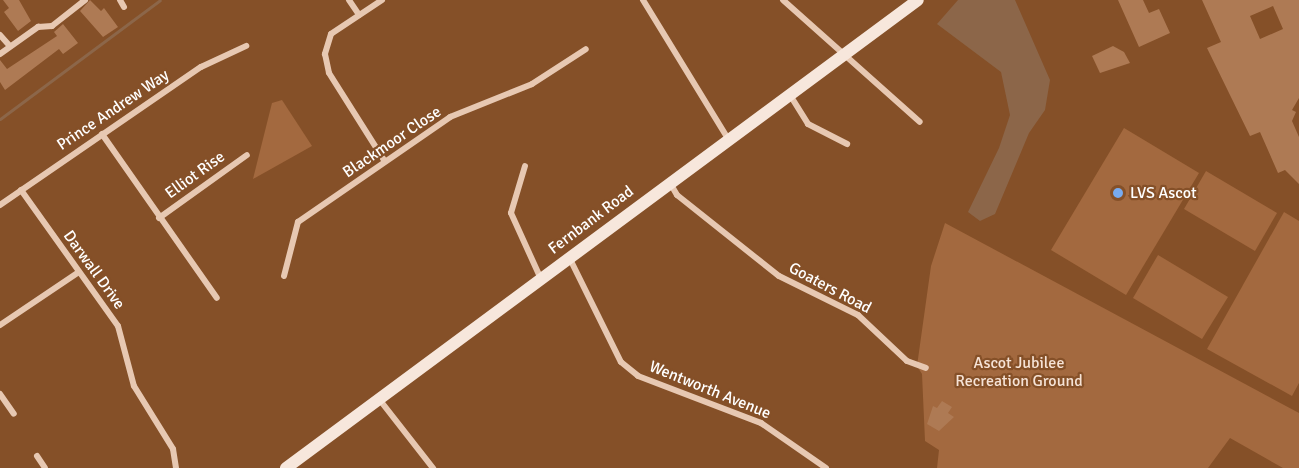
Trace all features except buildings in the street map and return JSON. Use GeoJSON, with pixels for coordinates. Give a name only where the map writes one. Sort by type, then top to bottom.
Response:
{"type":"FeatureCollection","features":[{"type":"Feature","properties":{"kind":"street"},"geometry":{"type":"LineString","coordinates":[[0,54],[38,27],[52,26],[85,0]]}},
{"type":"Feature","properties":{"kind":"street"},"geometry":{"type":"LineString","coordinates":[[120,0],[124,7]]}},
{"type":"Feature","properties":{"kind":"street"},"geometry":{"type":"LineString","coordinates":[[349,0],[359,15]]}},
{"type":"Feature","properties":{"kind":"street"},"geometry":{"type":"LineString","coordinates":[[382,0],[331,34],[325,54],[329,73],[384,160]]}},
{"type":"Feature","properties":{"kind":"street"},"geometry":{"type":"LineString","coordinates":[[643,0],[728,137]]}},
{"type":"Feature","properties":{"kind":"street"},"geometry":{"type":"LineString","coordinates":[[783,0],[920,122]]}},
{"type":"Feature","properties":{"kind":"street","name":"Fernbank Road"},"geometry":{"type":"LineString","coordinates":[[286,468],[728,137],[789,94],[842,52],[918,0]]}},
{"type":"Feature","properties":{"kind":"street"},"geometry":{"type":"LineString","coordinates":[[0,35],[10,46]]}},
{"type":"Feature","properties":{"kind":"street","name":"Prince Andrew Way"},"geometry":{"type":"LineString","coordinates":[[0,205],[201,67],[246,46]]}},
{"type":"Feature","properties":{"kind":"street","name":"Blackmoor Close"},"geometry":{"type":"LineString","coordinates":[[284,276],[298,222],[384,160],[450,117],[532,84],[586,49]]}},
{"type":"Feature","properties":{"kind":"street"},"geometry":{"type":"LineString","coordinates":[[789,94],[808,124],[847,144]]}},
{"type":"Feature","properties":{"kind":"street","name":"Elliot Rise"},"geometry":{"type":"LineString","coordinates":[[102,134],[217,298]]}},
{"type":"Feature","properties":{"kind":"street","name":"Elliot Rise"},"geometry":{"type":"LineString","coordinates":[[159,218],[247,155]]}},
{"type":"Feature","properties":{"kind":"street"},"geometry":{"type":"LineString","coordinates":[[525,166],[512,213],[541,279]]}},
{"type":"Feature","properties":{"kind":"street","name":"Goaters Road"},"geometry":{"type":"LineString","coordinates":[[669,181],[677,195],[779,276],[858,315],[907,361],[926,368]]}},
{"type":"Feature","properties":{"kind":"street","name":"Darwall Drive"},"geometry":{"type":"LineString","coordinates":[[21,190],[118,326],[134,386],[173,448],[176,468]]}},
{"type":"Feature","properties":{"kind":"street","name":"Wentworth Avenue"},"geometry":{"type":"LineString","coordinates":[[569,257],[621,362],[638,376],[761,423],[826,468]]}},
{"type":"Feature","properties":{"kind":"street"},"geometry":{"type":"LineString","coordinates":[[0,325],[79,272]]}},
{"type":"Feature","properties":{"kind":"street"},"geometry":{"type":"LineString","coordinates":[[0,394],[14,414]]}},
{"type":"Feature","properties":{"kind":"street"},"geometry":{"type":"LineString","coordinates":[[379,399],[434,468]]}},
{"type":"Feature","properties":{"kind":"street"},"geometry":{"type":"LineString","coordinates":[[38,456],[45,468]]}},
{"type":"Feature","properties":{"kind":"green space"},"geometry":{"type":"Polygon","coordinates":[[[282,100],[312,146],[253,179],[272,103],[282,100]]]}},
{"type":"Feature","properties":{"kind":"green space"},"geometry":{"type":"Polygon","coordinates":[[[1124,128],[1199,173],[1126,295],[1051,250],[1124,128]]]}},
{"type":"Feature","properties":{"kind":"green space"},"geometry":{"type":"Polygon","coordinates":[[[1206,171],[1277,213],[1255,251],[1184,209],[1206,171]]]}},
{"type":"Feature","properties":{"kind":"green space"},"geometry":{"type":"Polygon","coordinates":[[[1284,212],[1299,221],[1299,383],[1292,396],[1207,349],[1284,212]]]}},
{"type":"Feature","properties":{"kind":"green space","name":"Ascot Jubilee Recreation Ground"},"geometry":{"type":"Polygon","coordinates":[[[945,223],[1299,413],[1299,468],[1283,468],[1230,438],[1208,468],[937,468],[939,450],[925,441],[922,374],[917,366],[931,266],[945,223]]]}},
{"type":"Feature","properties":{"kind":"green space"},"geometry":{"type":"Polygon","coordinates":[[[1158,255],[1228,297],[1202,339],[1133,298],[1158,255]]]}},
{"type":"Feature","properties":{"kind":"shaded area"},"geometry":{"type":"Polygon","coordinates":[[[958,0],[1015,0],[1050,80],[1045,110],[1029,133],[995,214],[980,221],[968,212],[999,148],[1010,115],[1001,72],[937,24],[958,0]]]}},
{"type":"Feature","properties":{"kind":"waterway"},"geometry":{"type":"LineString","coordinates":[[0,119],[160,0]]}},
{"type":"Feature","properties":{"kind":"place","name":"LVS Ascot"},"geometry":{"type":"Point","coordinates":[1118,193]}}]}
